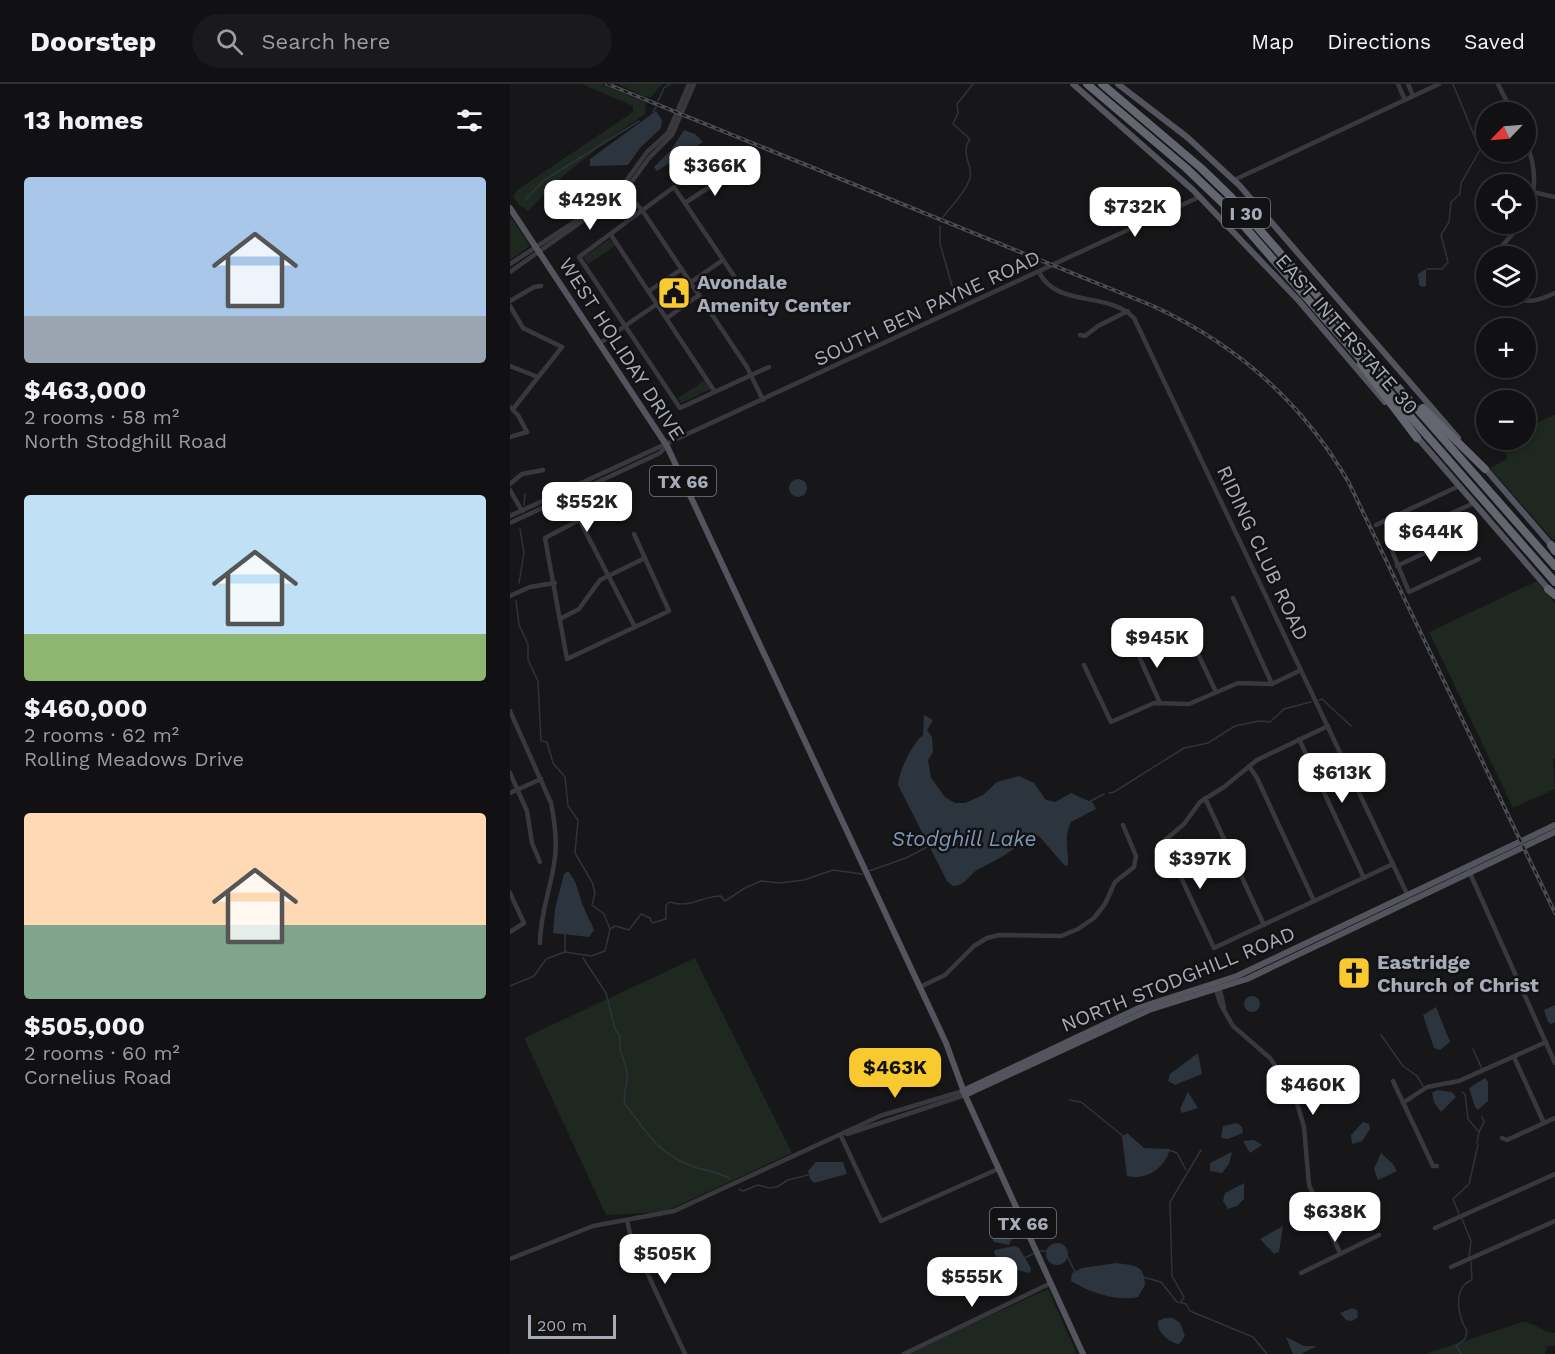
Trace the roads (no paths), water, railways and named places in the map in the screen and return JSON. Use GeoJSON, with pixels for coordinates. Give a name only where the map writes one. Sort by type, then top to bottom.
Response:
{"type":"FeatureCollection","features":[{"type":"Feature","properties":{"kind":"highway"},"geometry":{"type":"LineString","coordinates":[[1082,84],[1160,145]]}},
{"type":"Feature","properties":{"kind":"highway","name":"I 30"},"geometry":{"type":"LineString","coordinates":[[1087,84],[1160,145],[1230,210],[1340,333],[1555,582]]}},
{"type":"Feature","properties":{"kind":"highway","name":"I 30"},"geometry":{"type":"LineString","coordinates":[[1102,84],[1201,168],[1230,196],[1555,566]]}},
{"type":"Feature","properties":{"kind":"highway"},"geometry":{"type":"LineString","coordinates":[[1340,333],[1417,438]]}},
{"type":"Feature","properties":{"kind":"highway"},"geometry":{"type":"LineString","coordinates":[[1373,358],[1485,469]]}},
{"type":"Feature","properties":{"kind":"main road","name":"EAST INTERSTATE 30"},"geometry":{"type":"LineString","coordinates":[[1073,84],[1158,156],[1295,296],[1553,594]]}},
{"type":"Feature","properties":{"kind":"main road","name":"EAST INTERSTATE 30"},"geometry":{"type":"LineString","coordinates":[[1118,84],[1187,137],[1234,180],[1268,216],[1311,271],[1554,549]]}},
{"type":"Feature","properties":{"kind":"main road","name":"WEST HOLIDAY DRIVE"},"geometry":{"type":"LineString","coordinates":[[510,208],[667,446],[920,987]]}},
{"type":"Feature","properties":{"kind":"main road","name":"NORTH STODGHILL ROAD"},"geometry":{"type":"LineString","coordinates":[[1468,870],[1555,825]]}},
{"type":"Feature","properties":{"kind":"main road","name":"NORTH STODGHILL ROAD"},"geometry":{"type":"LineString","coordinates":[[964,1093],[1149,1010],[1217,987],[1555,832]]}},
{"type":"Feature","properties":{"kind":"main road","name":"TX 66"},"geometry":{"type":"LineString","coordinates":[[920,987],[953,1058],[964,1093],[1083,1354]]}},
{"type":"Feature","properties":{"kind":"street"},"geometry":{"type":"LineString","coordinates":[[623,189],[647,152],[668,133],[689,84]]}},
{"type":"Feature","properties":{"kind":"street"},"geometry":{"type":"LineString","coordinates":[[510,272],[623,189],[672,135],[694,84]]}},
{"type":"Feature","properties":{"kind":"street"},"geometry":{"type":"LineString","coordinates":[[1398,84],[1405,100]]}},
{"type":"Feature","properties":{"kind":"street"},"geometry":{"type":"LineString","coordinates":[[1408,84],[1413,96]]}},
{"type":"Feature","properties":{"kind":"street"},"geometry":{"type":"LineString","coordinates":[[1234,180],[1438,84]]}},
{"type":"Feature","properties":{"kind":"street"},"geometry":{"type":"LineString","coordinates":[[1498,84],[1507,102]]}},
{"type":"Feature","properties":{"kind":"street"},"geometry":{"type":"LineString","coordinates":[[685,203],[726,176],[737,172],[730,153]]}},
{"type":"Feature","properties":{"kind":"street"},"geometry":{"type":"LineString","coordinates":[[734,276],[674,187],[579,257],[680,408],[769,367]]}},
{"type":"Feature","properties":{"kind":"street"},"geometry":{"type":"LineString","coordinates":[[623,189],[642,210],[691,282],[751,375],[763,400]]}},
{"type":"Feature","properties":{"kind":"street"},"geometry":{"type":"LineString","coordinates":[[1536,193],[1555,197]]}},
{"type":"Feature","properties":{"kind":"street","name":"SOUTH BEN PAYNE ROAD"},"geometry":{"type":"LineString","coordinates":[[667,446],[1039,273],[1074,253],[1199,197]]}},
{"type":"Feature","properties":{"kind":"street"},"geometry":{"type":"LineString","coordinates":[[1502,246],[1512,234]]}},
{"type":"Feature","properties":{"kind":"street"},"geometry":{"type":"LineString","coordinates":[[611,235],[715,392]]}},
{"type":"Feature","properties":{"kind":"street"},"geometry":{"type":"LineString","coordinates":[[510,264],[538,250]]}},
{"type":"Feature","properties":{"kind":"street"},"geometry":{"type":"LineString","coordinates":[[691,282],[723,260]]}},
{"type":"Feature","properties":{"kind":"street"},"geometry":{"type":"LineString","coordinates":[[649,291],[681,269]]}},
{"type":"Feature","properties":{"kind":"street"},"geometry":{"type":"LineString","coordinates":[[1039,273],[1052,289],[1121,307],[1128,311]]}},
{"type":"Feature","properties":{"kind":"street"},"geometry":{"type":"LineString","coordinates":[[510,301],[534,287],[541,286]]}},
{"type":"Feature","properties":{"kind":"street"},"geometry":{"type":"LineString","coordinates":[[1536,301],[1555,293]]}},
{"type":"Feature","properties":{"kind":"street"},"geometry":{"type":"LineString","coordinates":[[667,318],[699,296]]}},
{"type":"Feature","properties":{"kind":"street"},"geometry":{"type":"LineString","coordinates":[[600,343],[657,304]]}},
{"type":"Feature","properties":{"kind":"street"},"geometry":{"type":"LineString","coordinates":[[510,306],[523,328],[562,347],[511,408],[527,432],[510,437]]}},
{"type":"Feature","properties":{"kind":"street"},"geometry":{"type":"LineString","coordinates":[[1080,335],[1085,336],[1098,326],[1128,311]]}},
{"type":"Feature","properties":{"kind":"street","name":"RIDING CLUB ROAD"},"geometry":{"type":"LineString","coordinates":[[1128,311],[1134,318],[1409,898]]}},
{"type":"Feature","properties":{"kind":"street"},"geometry":{"type":"LineString","coordinates":[[510,366],[538,377]]}},
{"type":"Feature","properties":{"kind":"street"},"geometry":{"type":"LineString","coordinates":[[510,523],[523,513],[566,490],[658,446],[667,446]]}},
{"type":"Feature","properties":{"kind":"street"},"geometry":{"type":"LineString","coordinates":[[510,516],[568,496],[660,453],[667,446]]}},
{"type":"Feature","properties":{"kind":"street"},"geometry":{"type":"LineString","coordinates":[[628,460],[631,467]]}},
{"type":"Feature","properties":{"kind":"street"},"geometry":{"type":"LineString","coordinates":[[510,484],[522,474],[543,470]]}},
{"type":"Feature","properties":{"kind":"street"},"geometry":{"type":"LineString","coordinates":[[1376,525],[1459,486]]}},
{"type":"Feature","properties":{"kind":"street"},"geometry":{"type":"LineString","coordinates":[[510,490],[523,513]]}},
{"type":"Feature","properties":{"kind":"street"},"geometry":{"type":"LineString","coordinates":[[566,490],[635,627]]}},
{"type":"Feature","properties":{"kind":"street"},"geometry":{"type":"LineString","coordinates":[[1474,503],[1393,541],[1390,546],[1409,592],[1479,559]]}},
{"type":"Feature","properties":{"kind":"street"},"geometry":{"type":"LineString","coordinates":[[580,521],[545,538],[567,658],[669,611],[634,534]]}},
{"type":"Feature","properties":{"kind":"street"},"geometry":{"type":"LineString","coordinates":[[1397,566],[1456,538]]}},
{"type":"Feature","properties":{"kind":"street"},"geometry":{"type":"LineString","coordinates":[[560,619],[579,609],[593,587],[609,575],[645,558]]}},
{"type":"Feature","properties":{"kind":"street"},"geometry":{"type":"LineString","coordinates":[[510,596],[530,587],[555,583]]}},
{"type":"Feature","properties":{"kind":"street"},"geometry":{"type":"LineString","coordinates":[[1233,598],[1272,684]]}},
{"type":"Feature","properties":{"kind":"street"},"geometry":{"type":"LineString","coordinates":[[1183,622],[1216,692]]}},
{"type":"Feature","properties":{"kind":"street"},"geometry":{"type":"LineString","coordinates":[[1133,643],[1160,703]]}},
{"type":"Feature","properties":{"kind":"street"},"geometry":{"type":"LineString","coordinates":[[1084,665],[1111,722],[1146,706],[1160,703],[1181,706],[1238,683],[1272,684],[1301,670]]}},
{"type":"Feature","properties":{"kind":"street"},"geometry":{"type":"LineString","coordinates":[[510,711],[551,803],[556,847],[540,925],[540,943]]}},
{"type":"Feature","properties":{"kind":"street"},"geometry":{"type":"LineString","coordinates":[[1328,726],[1249,766],[1224,788],[1194,807],[1184,824],[1164,841],[1214,948],[1393,864]]}},
{"type":"Feature","properties":{"kind":"street"},"geometry":{"type":"LineString","coordinates":[[1299,739],[1364,878]]}},
{"type":"Feature","properties":{"kind":"street"},"geometry":{"type":"LineString","coordinates":[[1249,766],[1257,778],[1314,901]]}},
{"type":"Feature","properties":{"kind":"street"},"geometry":{"type":"LineString","coordinates":[[510,773],[528,816],[533,849],[540,862]]}},
{"type":"Feature","properties":{"kind":"street"},"geometry":{"type":"LineString","coordinates":[[510,793],[541,779]]}},
{"type":"Feature","properties":{"kind":"street"},"geometry":{"type":"LineString","coordinates":[[1205,798],[1264,925]]}},
{"type":"Feature","properties":{"kind":"street"},"geometry":{"type":"LineString","coordinates":[[920,987],[945,975],[974,946],[987,938],[999,935],[1049,938],[1078,929],[1098,914],[1116,882],[1134,867],[1136,856],[1123,825]]}},
{"type":"Feature","properties":{"kind":"street"},"geometry":{"type":"LineString","coordinates":[[1468,870],[1555,1063]]}},
{"type":"Feature","properties":{"kind":"street"},"geometry":{"type":"LineString","coordinates":[[510,893],[523,924],[510,932]]}},
{"type":"Feature","properties":{"kind":"street"},"geometry":{"type":"LineString","coordinates":[[1217,987],[1223,1010],[1233,1026],[1276,1065],[1295,1096],[1304,1130],[1309,1185],[1340,1253]]}},
{"type":"Feature","properties":{"kind":"street"},"geometry":{"type":"LineString","coordinates":[[1403,1103],[1427,1087],[1459,1081],[1546,1042]]}},
{"type":"Feature","properties":{"kind":"street"},"geometry":{"type":"LineString","coordinates":[[1514,1057],[1544,1123]]}},
{"type":"Feature","properties":{"kind":"street"},"geometry":{"type":"LineString","coordinates":[[1393,1081],[1433,1166],[1437,1166]]}},
{"type":"Feature","properties":{"kind":"street","name":"NORTH STODGHILL ROAD"},"geometry":{"type":"LineString","coordinates":[[510,1259],[593,1226],[680,1209],[841,1136],[964,1093]]}},
{"type":"Feature","properties":{"kind":"street"},"geometry":{"type":"LineString","coordinates":[[1502,1138],[1507,1140],[1555,1118]]}},
{"type":"Feature","properties":{"kind":"street"},"geometry":{"type":"LineString","coordinates":[[841,1136],[881,1221],[998,1169]]}},
{"type":"Feature","properties":{"kind":"street"},"geometry":{"type":"LineString","coordinates":[[1435,1228],[1555,1174]]}},
{"type":"Feature","properties":{"kind":"street"},"geometry":{"type":"LineString","coordinates":[[627,1221],[631,1238],[685,1354]]}},
{"type":"Feature","properties":{"kind":"street"},"geometry":{"type":"LineString","coordinates":[[1451,1268],[1555,1221]]}},
{"type":"Feature","properties":{"kind":"street"},"geometry":{"type":"LineString","coordinates":[[1301,1273],[1379,1235]]}},
{"type":"Feature","properties":{"kind":"street"},"geometry":{"type":"LineString","coordinates":[[904,1354],[1051,1283]]}},
{"type":"Feature","properties":{"kind":"water"},"geometry":{"type":"Polygon","coordinates":[[[656,111],[662,120],[661,128],[640,148],[628,165],[590,166],[590,159],[656,111]]]}},
{"type":"Feature","properties":{"kind":"water"},"geometry":{"type":"Polygon","coordinates":[[[684,130],[695,134],[703,142],[657,171],[654,167],[671,150],[684,130]]]}},
{"type":"Feature","properties":{"kind":"water"},"geometry":{"type":"Polygon","coordinates":[[[1426,269],[1426,286],[1422,287],[1419,285],[1418,274],[1426,269]]]}},
{"type":"Feature","properties":{"kind":"water"},"geometry":{"type":"Polygon","coordinates":[[[794,479],[802,479],[807,484],[805,495],[794,497],[789,492],[789,484],[794,479]]]}},
{"type":"Feature","properties":{"kind":"water","name":"Stodghill Lake"},"geometry":{"type":"Polygon","coordinates":[[[924,715],[933,720],[927,730],[932,737],[933,752],[928,760],[931,778],[945,797],[955,803],[965,803],[983,795],[997,782],[1019,776],[1034,783],[1046,800],[1055,802],[1071,793],[1093,803],[1096,809],[1071,822],[1067,839],[1068,865],[1065,866],[1039,836],[1026,838],[997,860],[977,870],[961,884],[953,886],[947,881],[898,785],[907,758],[923,735],[924,715]]]}},
{"type":"Feature","properties":{"kind":"water"},"geometry":{"type":"Polygon","coordinates":[[[568,871],[576,884],[594,930],[589,937],[553,933],[555,909],[564,874],[568,871]]]}},
{"type":"Feature","properties":{"kind":"water"},"geometry":{"type":"Polygon","coordinates":[[[1252,996],[1260,1004],[1252,1012],[1244,1004],[1252,996]]]}},
{"type":"Feature","properties":{"kind":"water"},"geometry":{"type":"Polygon","coordinates":[[[1555,1005],[1555,1022],[1551,1024],[1544,1010],[1555,1005]]]}},
{"type":"Feature","properties":{"kind":"water"},"geometry":{"type":"Polygon","coordinates":[[[1436,1007],[1450,1042],[1440,1050],[1434,1048],[1423,1015],[1436,1007]]]}},
{"type":"Feature","properties":{"kind":"water"},"geometry":{"type":"Polygon","coordinates":[[[1198,1053],[1202,1074],[1175,1085],[1168,1081],[1170,1074],[1198,1053]]]}},
{"type":"Feature","properties":{"kind":"water"},"geometry":{"type":"Polygon","coordinates":[[[1485,1078],[1488,1082],[1488,1101],[1478,1110],[1469,1088],[1485,1078]]]}},
{"type":"Feature","properties":{"kind":"water"},"geometry":{"type":"Polygon","coordinates":[[[1437,1090],[1452,1092],[1456,1097],[1441,1112],[1434,1102],[1432,1093],[1437,1090]]]}},
{"type":"Feature","properties":{"kind":"water"},"geometry":{"type":"Polygon","coordinates":[[[1188,1092],[1198,1108],[1182,1113],[1180,1109],[1188,1092]]]}},
{"type":"Feature","properties":{"kind":"water"},"geometry":{"type":"Polygon","coordinates":[[[1363,1122],[1369,1124],[1370,1129],[1362,1141],[1352,1144],[1351,1135],[1363,1122]]]}},
{"type":"Feature","properties":{"kind":"water"},"geometry":{"type":"Polygon","coordinates":[[[1237,1123],[1242,1127],[1243,1133],[1228,1139],[1221,1138],[1223,1126],[1237,1123]]]}},
{"type":"Feature","properties":{"kind":"water"},"geometry":{"type":"Polygon","coordinates":[[[1127,1133],[1144,1148],[1170,1149],[1164,1162],[1154,1172],[1141,1177],[1127,1176],[1122,1137],[1127,1133]]]}},
{"type":"Feature","properties":{"kind":"water"},"geometry":{"type":"Polygon","coordinates":[[[1254,1140],[1262,1145],[1250,1153],[1243,1141],[1254,1140]]]}},
{"type":"Feature","properties":{"kind":"water"},"geometry":{"type":"Polygon","coordinates":[[[1232,1152],[1229,1164],[1222,1173],[1210,1171],[1210,1163],[1232,1152]]]}},
{"type":"Feature","properties":{"kind":"water"},"geometry":{"type":"Polygon","coordinates":[[[1381,1153],[1397,1171],[1378,1180],[1374,1169],[1381,1153]]]}},
{"type":"Feature","properties":{"kind":"water"},"geometry":{"type":"Polygon","coordinates":[[[816,1162],[843,1162],[847,1174],[814,1183],[808,1171],[816,1162]]]}},
{"type":"Feature","properties":{"kind":"water"},"geometry":{"type":"Polygon","coordinates":[[[1244,1183],[1244,1199],[1237,1206],[1228,1209],[1223,1201],[1225,1193],[1244,1183]]]}},
{"type":"Feature","properties":{"kind":"water"},"geometry":{"type":"Polygon","coordinates":[[[1283,1226],[1279,1252],[1274,1254],[1260,1239],[1283,1226]]]}},
{"type":"Feature","properties":{"kind":"water"},"geometry":{"type":"Polygon","coordinates":[[[995,1228],[1010,1232],[1012,1238],[1009,1245],[994,1242],[990,1234],[995,1228]]]}},
{"type":"Feature","properties":{"kind":"water"},"geometry":{"type":"Polygon","coordinates":[[[1057,1243],[1065,1246],[1068,1254],[1065,1262],[1057,1265],[1049,1262],[1046,1254],[1049,1246],[1057,1243]]]}},
{"type":"Feature","properties":{"kind":"water"},"geometry":{"type":"Polygon","coordinates":[[[1014,1246],[1019,1248],[1031,1268],[1030,1273],[1003,1267],[994,1253],[995,1250],[1014,1246]]]}},
{"type":"Feature","properties":{"kind":"water"},"geometry":{"type":"Polygon","coordinates":[[[1117,1263],[1137,1267],[1143,1273],[1145,1285],[1138,1297],[1121,1298],[1103,1295],[1071,1281],[1072,1273],[1082,1268],[1117,1263]]]}},
{"type":"Feature","properties":{"kind":"water"},"geometry":{"type":"Polygon","coordinates":[[[952,1268],[958,1282],[933,1291],[927,1282],[952,1268]]]}},
{"type":"Feature","properties":{"kind":"water"},"geometry":{"type":"Polygon","coordinates":[[[1352,1308],[1357,1310],[1358,1317],[1352,1321],[1346,1320],[1340,1313],[1352,1308]]]}},
{"type":"Feature","properties":{"kind":"water"},"geometry":{"type":"Polygon","coordinates":[[[1173,1318],[1180,1323],[1185,1336],[1179,1344],[1167,1339],[1159,1329],[1158,1321],[1173,1318]]]}},
{"type":"Feature","properties":{"kind":"water"},"geometry":{"type":"Polygon","coordinates":[[[1286,1337],[1304,1346],[1317,1346],[1301,1354],[1293,1354],[1286,1337]]]}},
{"type":"Feature","properties":{"kind":"waterway"},"geometry":{"type":"LineString","coordinates":[[658,101],[664,88],[670,84]]}},
{"type":"Feature","properties":{"kind":"waterway"},"geometry":{"type":"LineString","coordinates":[[943,217],[964,191],[969,181],[970,171],[966,150],[970,139],[953,124],[958,113],[957,104],[973,84]]}},
{"type":"Feature","properties":{"kind":"waterway"},"geometry":{"type":"LineString","coordinates":[[1427,269],[1442,269],[1448,262],[1441,235],[1449,222],[1451,202],[1460,194],[1461,183],[1480,150],[1453,84]]}},
{"type":"Feature","properties":{"kind":"waterway"},"geometry":{"type":"LineString","coordinates":[[653,112],[656,107]]}},
{"type":"Feature","properties":{"kind":"waterway"},"geometry":{"type":"LineString","coordinates":[[525,200],[543,181],[639,121]]}},
{"type":"Feature","properties":{"kind":"waterway"},"geometry":{"type":"LineString","coordinates":[[940,226],[940,244],[955,296]]}},
{"type":"Feature","properties":{"kind":"waterway"},"geometry":{"type":"LineString","coordinates":[[524,505],[525,494]]}},
{"type":"Feature","properties":{"kind":"waterway"},"geometry":{"type":"LineString","coordinates":[[519,583],[524,553],[520,529]]}},
{"type":"Feature","properties":{"kind":"waterway"},"geometry":{"type":"LineString","coordinates":[[516,601],[519,625],[528,644],[528,660],[538,681],[541,741],[547,742],[553,763],[565,777],[568,806],[578,820],[575,853],[592,882],[595,893],[592,905],[604,914],[610,929]]}},
{"type":"Feature","properties":{"kind":"waterway"},"geometry":{"type":"LineString","coordinates":[[1319,700],[1322,699],[1351,726]]}},
{"type":"Feature","properties":{"kind":"waterway"},"geometry":{"type":"LineString","coordinates":[[1109,793],[1184,748],[1208,743],[1235,726],[1259,721],[1270,722],[1284,709],[1311,702]]}},
{"type":"Feature","properties":{"kind":"waterway"},"geometry":{"type":"LineString","coordinates":[[1089,802],[1104,794]]}},
{"type":"Feature","properties":{"kind":"waterway"},"geometry":{"type":"LineString","coordinates":[[869,871],[906,858],[929,846]]}},
{"type":"Feature","properties":{"kind":"waterway"},"geometry":{"type":"LineString","coordinates":[[510,986],[534,976],[546,959],[565,952],[591,956],[605,951],[610,929],[615,926],[629,930],[641,914],[650,918],[652,923],[666,919],[666,905],[670,902],[683,904],[721,896],[725,901],[761,881],[779,883],[804,880],[833,870],[862,874]]}},
{"type":"Feature","properties":{"kind":"waterway"},"geometry":{"type":"LineString","coordinates":[[565,934],[565,952]]}},
{"type":"Feature","properties":{"kind":"waterway"},"geometry":{"type":"LineString","coordinates":[[583,958],[606,993],[615,1029],[620,1036],[620,1049],[627,1074],[625,1104],[654,1142],[671,1156],[694,1167],[730,1179]]}},
{"type":"Feature","properties":{"kind":"waterway"},"geometry":{"type":"LineString","coordinates":[[1381,1035],[1403,1066],[1417,1076],[1423,1086]]}},
{"type":"Feature","properties":{"kind":"waterway"},"geometry":{"type":"LineString","coordinates":[[1473,1049],[1482,1069]]}},
{"type":"Feature","properties":{"kind":"waterway"},"geometry":{"type":"LineString","coordinates":[[1462,1092],[1465,1094],[1468,1119],[1479,1132],[1477,1143]]}},
{"type":"Feature","properties":{"kind":"waterway"},"geometry":{"type":"LineString","coordinates":[[1069,1100],[1081,1102],[1123,1136]]}},
{"type":"Feature","properties":{"kind":"waterway"},"geometry":{"type":"LineString","coordinates":[[1479,1132],[1484,1122],[1482,1117]]}},
{"type":"Feature","properties":{"kind":"waterway"},"geometry":{"type":"LineString","coordinates":[[1459,1214],[1453,1199],[1469,1184],[1478,1145]]}},
{"type":"Feature","properties":{"kind":"waterway"},"geometry":{"type":"LineString","coordinates":[[1169,1150],[1177,1153],[1186,1170]]}},
{"type":"Feature","properties":{"kind":"waterway"},"geometry":{"type":"LineString","coordinates":[[1181,1302],[1184,1297],[1172,1276],[1170,1202],[1201,1150]]}},
{"type":"Feature","properties":{"kind":"waterway"},"geometry":{"type":"LineString","coordinates":[[739,1189],[743,1191],[758,1185],[769,1188],[777,1187],[788,1180],[808,1175]]}},
{"type":"Feature","properties":{"kind":"waterway"},"geometry":{"type":"LineString","coordinates":[[1462,1219],[1471,1241],[1469,1257]]}},
{"type":"Feature","properties":{"kind":"waterway"},"geometry":{"type":"LineString","coordinates":[[1040,1251],[1048,1251]]}},
{"type":"Feature","properties":{"kind":"waterway"},"geometry":{"type":"LineString","coordinates":[[1024,1258],[1033,1254]]}},
{"type":"Feature","properties":{"kind":"waterway"},"geometry":{"type":"LineString","coordinates":[[1067,1255],[1075,1272]]}},
{"type":"Feature","properties":{"kind":"waterway"},"geometry":{"type":"LineString","coordinates":[[1461,1354],[1456,1346],[1465,1339],[1467,1331],[1460,1314],[1459,1295],[1465,1284],[1472,1279],[1471,1262]]}},
{"type":"Feature","properties":{"kind":"waterway"},"geometry":{"type":"LineString","coordinates":[[1143,1277],[1161,1282],[1177,1302],[1186,1304],[1190,1311],[1253,1337],[1267,1354]]}},
{"type":"Feature","properties":{"kind":"railway"},"geometry":{"type":"LineString","coordinates":[[607,84],[1153,306],[1212,338],[1265,379],[1311,427],[1349,483],[1555,913]]}},
{"type":"Feature","properties":{"kind":"place","name":"Avondale Amenity Center"},"geometry":{"type":"Point","coordinates":[674,293]}},
{"type":"Feature","properties":{"kind":"place","name":"Eastridge Church of Christ"},"geometry":{"type":"Point","coordinates":[1354,973]}}]}
